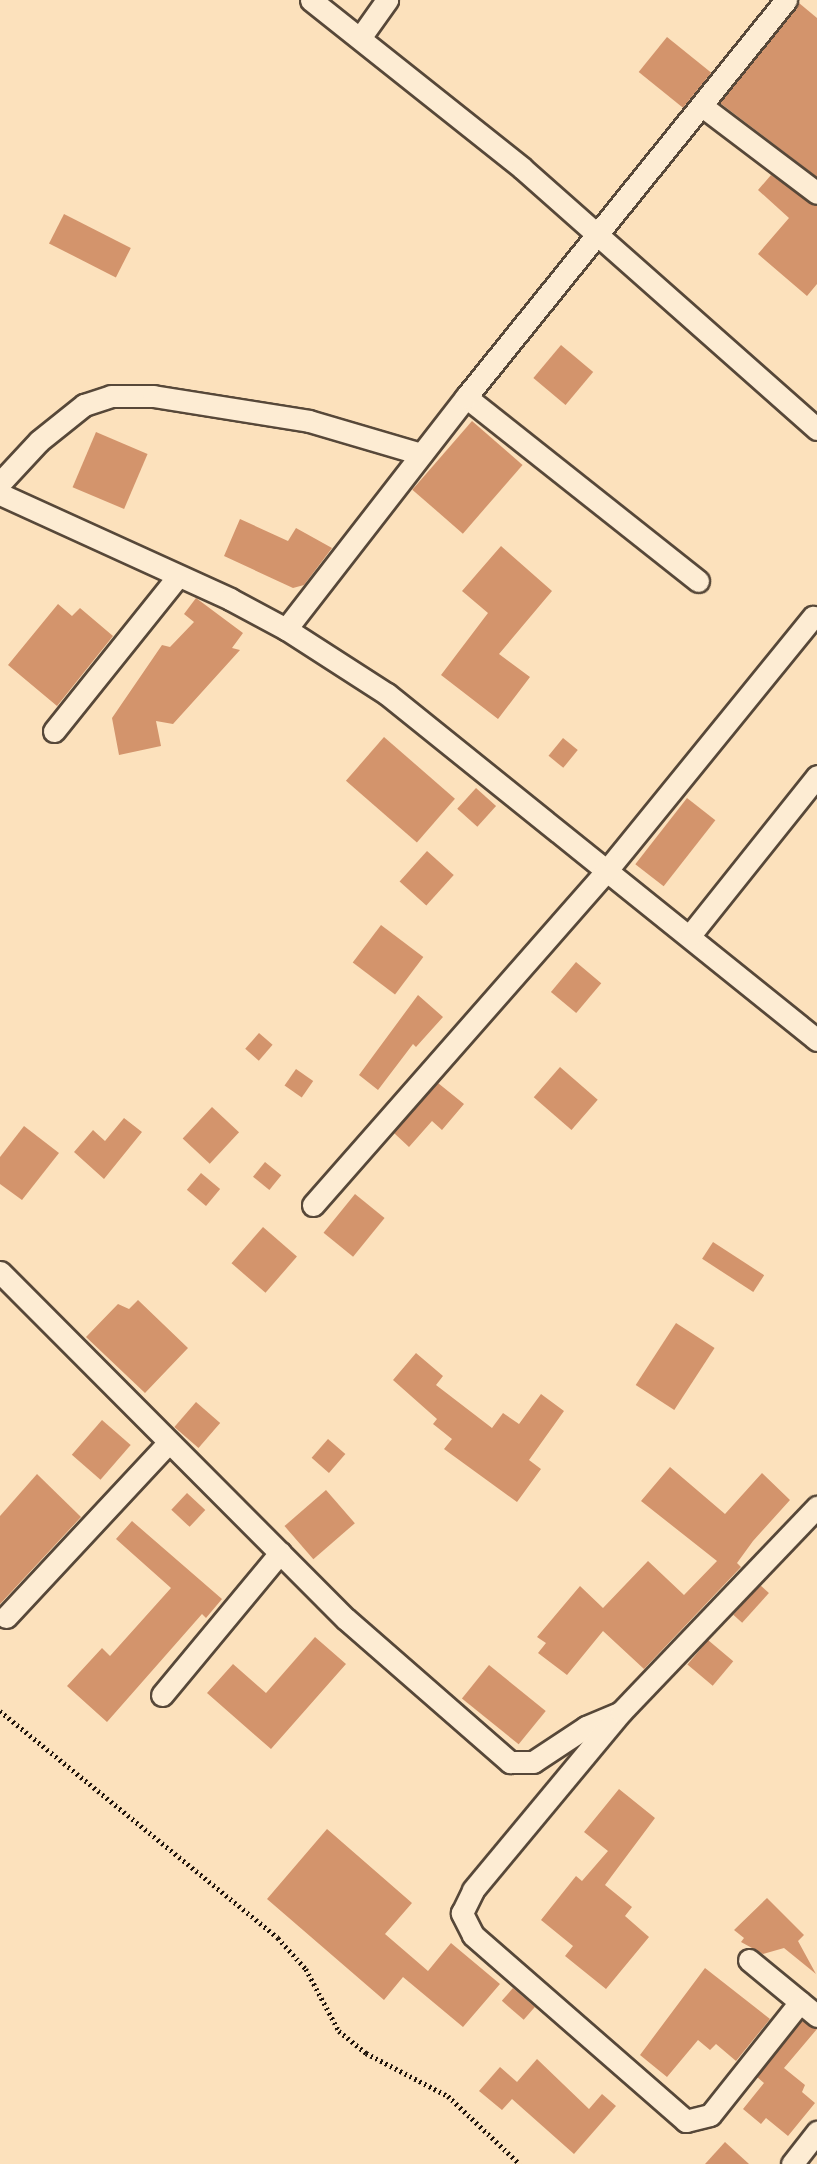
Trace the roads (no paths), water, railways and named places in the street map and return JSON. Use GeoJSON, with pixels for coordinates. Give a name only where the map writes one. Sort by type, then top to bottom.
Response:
{"type":"FeatureCollection","features":[{"type":"Feature","properties":{"kind":"street"},"geometry":{"type":"LineString","coordinates":[[311,0],[522,168],[817,429]]}},
{"type":"Feature","properties":{"kind":"street"},"geometry":{"type":"LineString","coordinates":[[360,38],[387,0]]}},
{"type":"Feature","properties":{"kind":"street"},"geometry":{"type":"LineString","coordinates":[[286,629],[466,397],[786,0]]}},
{"type":"Feature","properties":{"kind":"street"},"geometry":{"type":"LineString","coordinates":[[702,106],[817,193]]}},
{"type":"Feature","properties":{"kind":"street"},"geometry":{"type":"LineString","coordinates":[[0,483],[57,426],[84,405],[111,396],[153,396],[309,421],[421,454]]}},
{"type":"Feature","properties":{"kind":"street"},"geometry":{"type":"LineString","coordinates":[[466,397],[698,581]]}},
{"type":"Feature","properties":{"kind":"street"},"geometry":{"type":"LineString","coordinates":[[0,494],[286,629],[387,694],[691,934],[817,1040]]}},
{"type":"Feature","properties":{"kind":"street"},"geometry":{"type":"LineString","coordinates":[[54,731],[178,576]]}},
{"type":"Feature","properties":{"kind":"street"},"geometry":{"type":"LineString","coordinates":[[313,1205],[608,869],[813,617]]}},
{"type":"Feature","properties":{"kind":"street"},"geometry":{"type":"LineString","coordinates":[[691,934],[817,776]]}},
{"type":"Feature","properties":{"kind":"street"},"geometry":{"type":"LineString","coordinates":[[0,1272],[346,1619],[510,1762],[533,1762],[586,1727],[621,1712]]}},
{"type":"Feature","properties":{"kind":"street"},"geometry":{"type":"LineString","coordinates":[[6,1617],[168,1443]]}},
{"type":"Feature","properties":{"kind":"street"},"geometry":{"type":"LineString","coordinates":[[800,2002],[710,2115],[687,2120],[572,2024],[464,1922],[462,1913],[473,1889],[621,1712],[817,1507]]}},
{"type":"Feature","properties":{"kind":"street"},"geometry":{"type":"LineString","coordinates":[[162,1695],[279,1553]]}},
{"type":"Feature","properties":{"kind":"street"},"geometry":{"type":"LineString","coordinates":[[748,1960],[817,2016]]}},
{"type":"Feature","properties":{"kind":"street"},"geometry":{"type":"LineString","coordinates":[[792,2164],[817,2132]]}}]}
